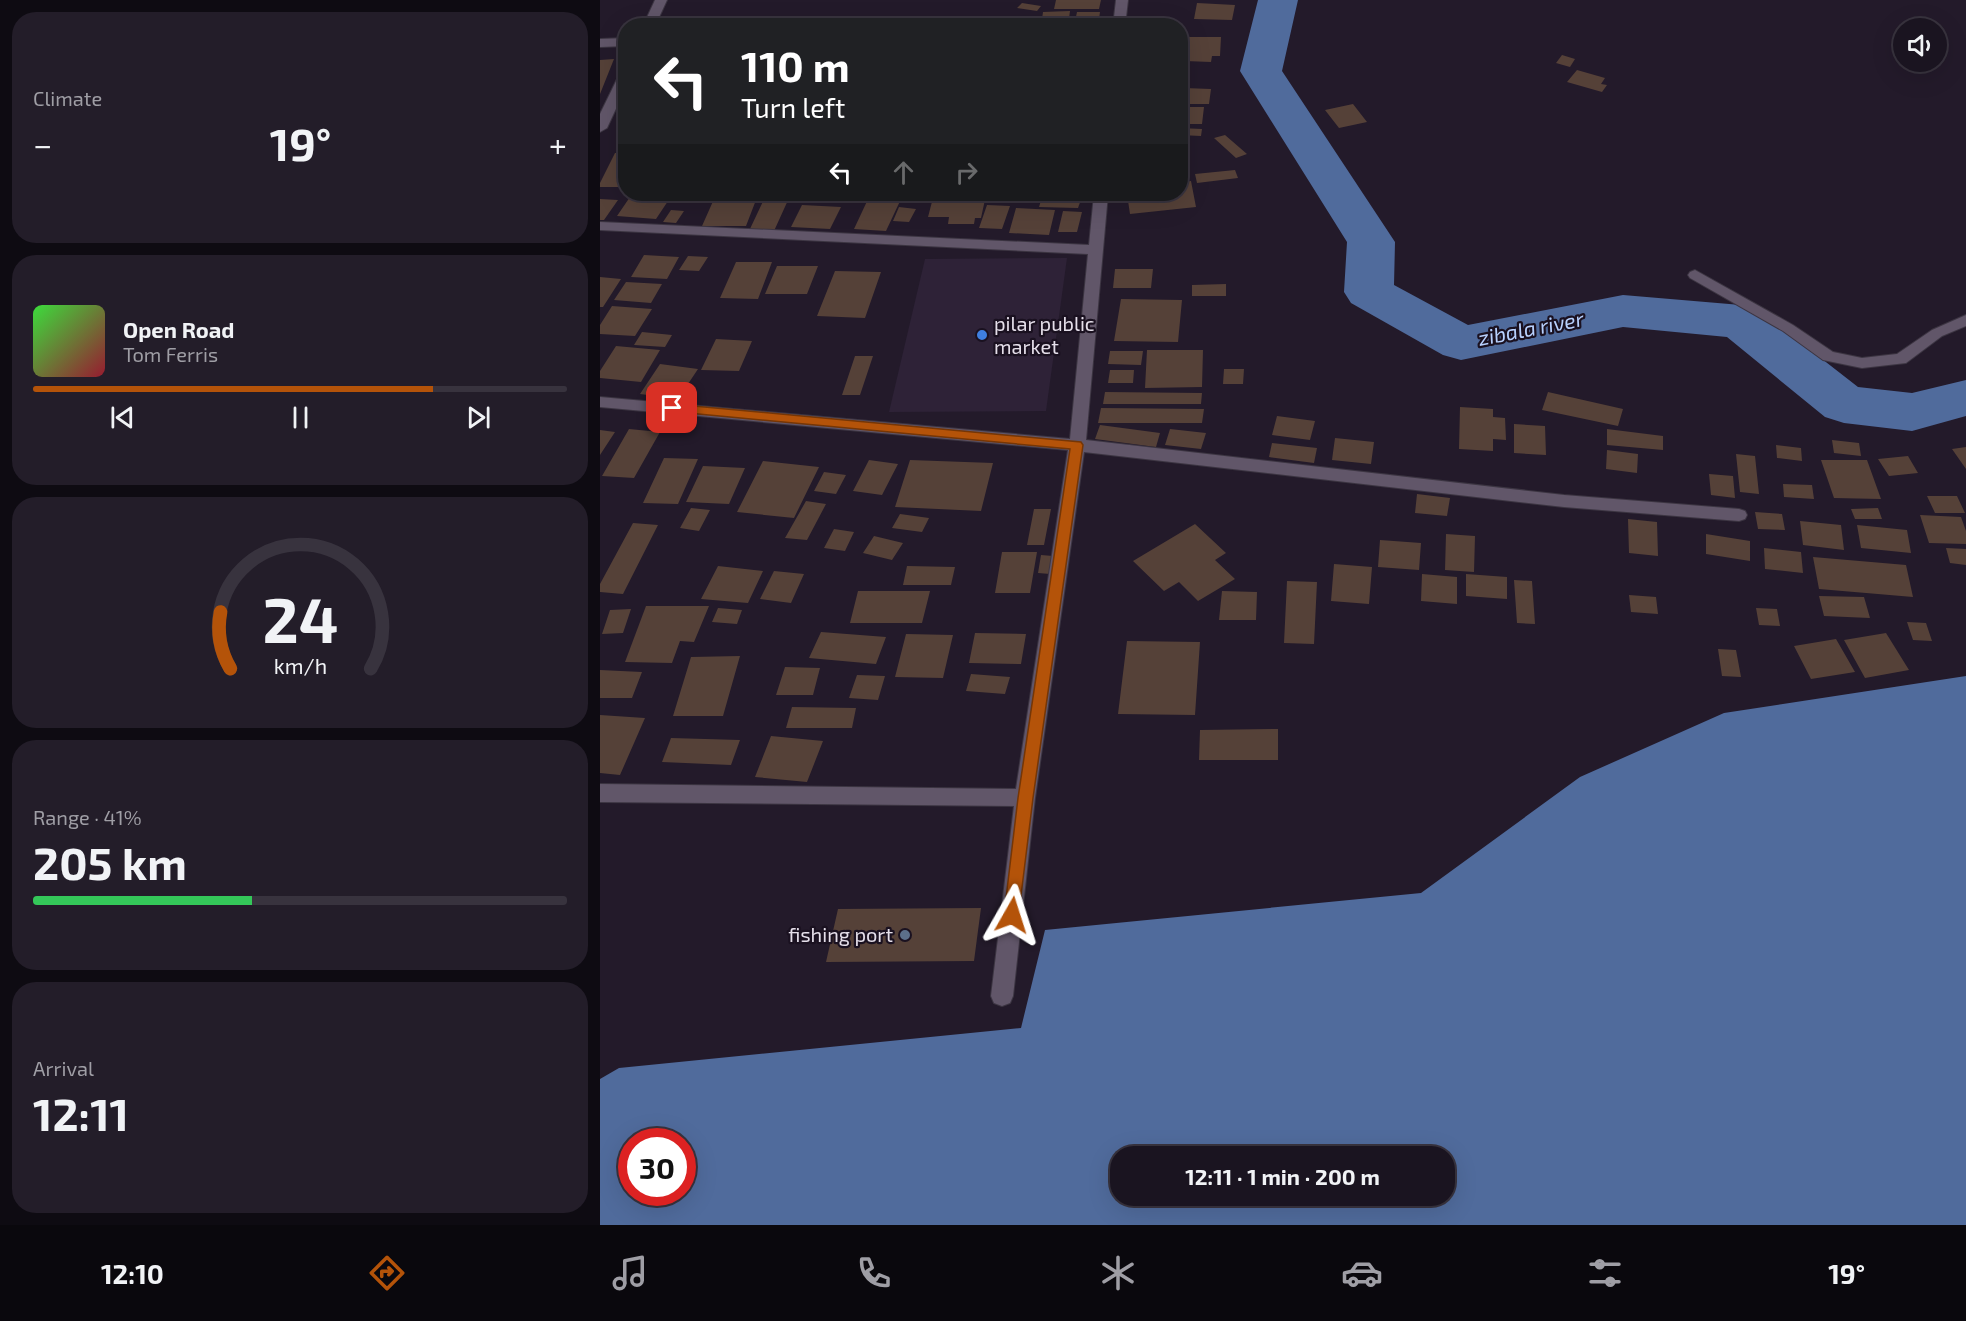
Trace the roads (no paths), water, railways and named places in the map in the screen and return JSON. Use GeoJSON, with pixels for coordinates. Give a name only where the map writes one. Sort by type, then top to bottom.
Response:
{"type":"FeatureCollection","features":[{"type":"Feature","properties":{"kind":"street"},"geometry":{"type":"LineString","coordinates":[[653,18],[661,0]]}},
{"type":"Feature","properties":{"kind":"street"},"geometry":{"type":"LineString","coordinates":[[1120,18],[1122,0]]}},
{"type":"Feature","properties":{"kind":"street"},"geometry":{"type":"LineString","coordinates":[[600,43],[618,42]]}},
{"type":"Feature","properties":{"kind":"street"},"geometry":{"type":"LineString","coordinates":[[600,128],[618,90]]}},
{"type":"Feature","properties":{"kind":"street"},"geometry":{"type":"LineString","coordinates":[[1002,996],[1025,798],[1077,445],[1100,201]]}},
{"type":"Feature","properties":{"kind":"street"},"geometry":{"type":"LineString","coordinates":[[600,226],[1095,250]]}},
{"type":"Feature","properties":{"kind":"street"},"geometry":{"type":"LineString","coordinates":[[1695,275],[1788,328],[1828,356],[1862,363],[1901,359],[1937,333],[1966,320]]}},
{"type":"Feature","properties":{"kind":"street"},"geometry":{"type":"LineString","coordinates":[[600,402],[1077,445],[1564,501],[1739,514]]}},
{"type":"Feature","properties":{"kind":"street"},"geometry":{"type":"LineString","coordinates":[[600,793],[1025,798]]}},
{"type":"Feature","properties":{"kind":"water"},"geometry":{"type":"Polygon","coordinates":[[[1966,676],[1966,1225],[600,1225],[600,1079],[619,1068],[1021,1028],[1045,930],[1421,893],[1580,777],[1724,713],[1966,676]]]}},
{"type":"Feature","properties":{"kind":"waterway","name":"zibala river"},"geometry":{"type":"LineString","coordinates":[[1278,0],[1261,71],[1371,242],[1369,292],[1461,343],[1623,311],[1741,322],[1844,404],[1912,412],[1966,398]]}},
{"type":"Feature","properties":{"kind":"place","name":"pilar public market"},"geometry":{"type":"Point","coordinates":[982,335]}},
{"type":"Feature","properties":{"kind":"place","name":"fishing port"},"geometry":{"type":"Point","coordinates":[905,935]}}]}
